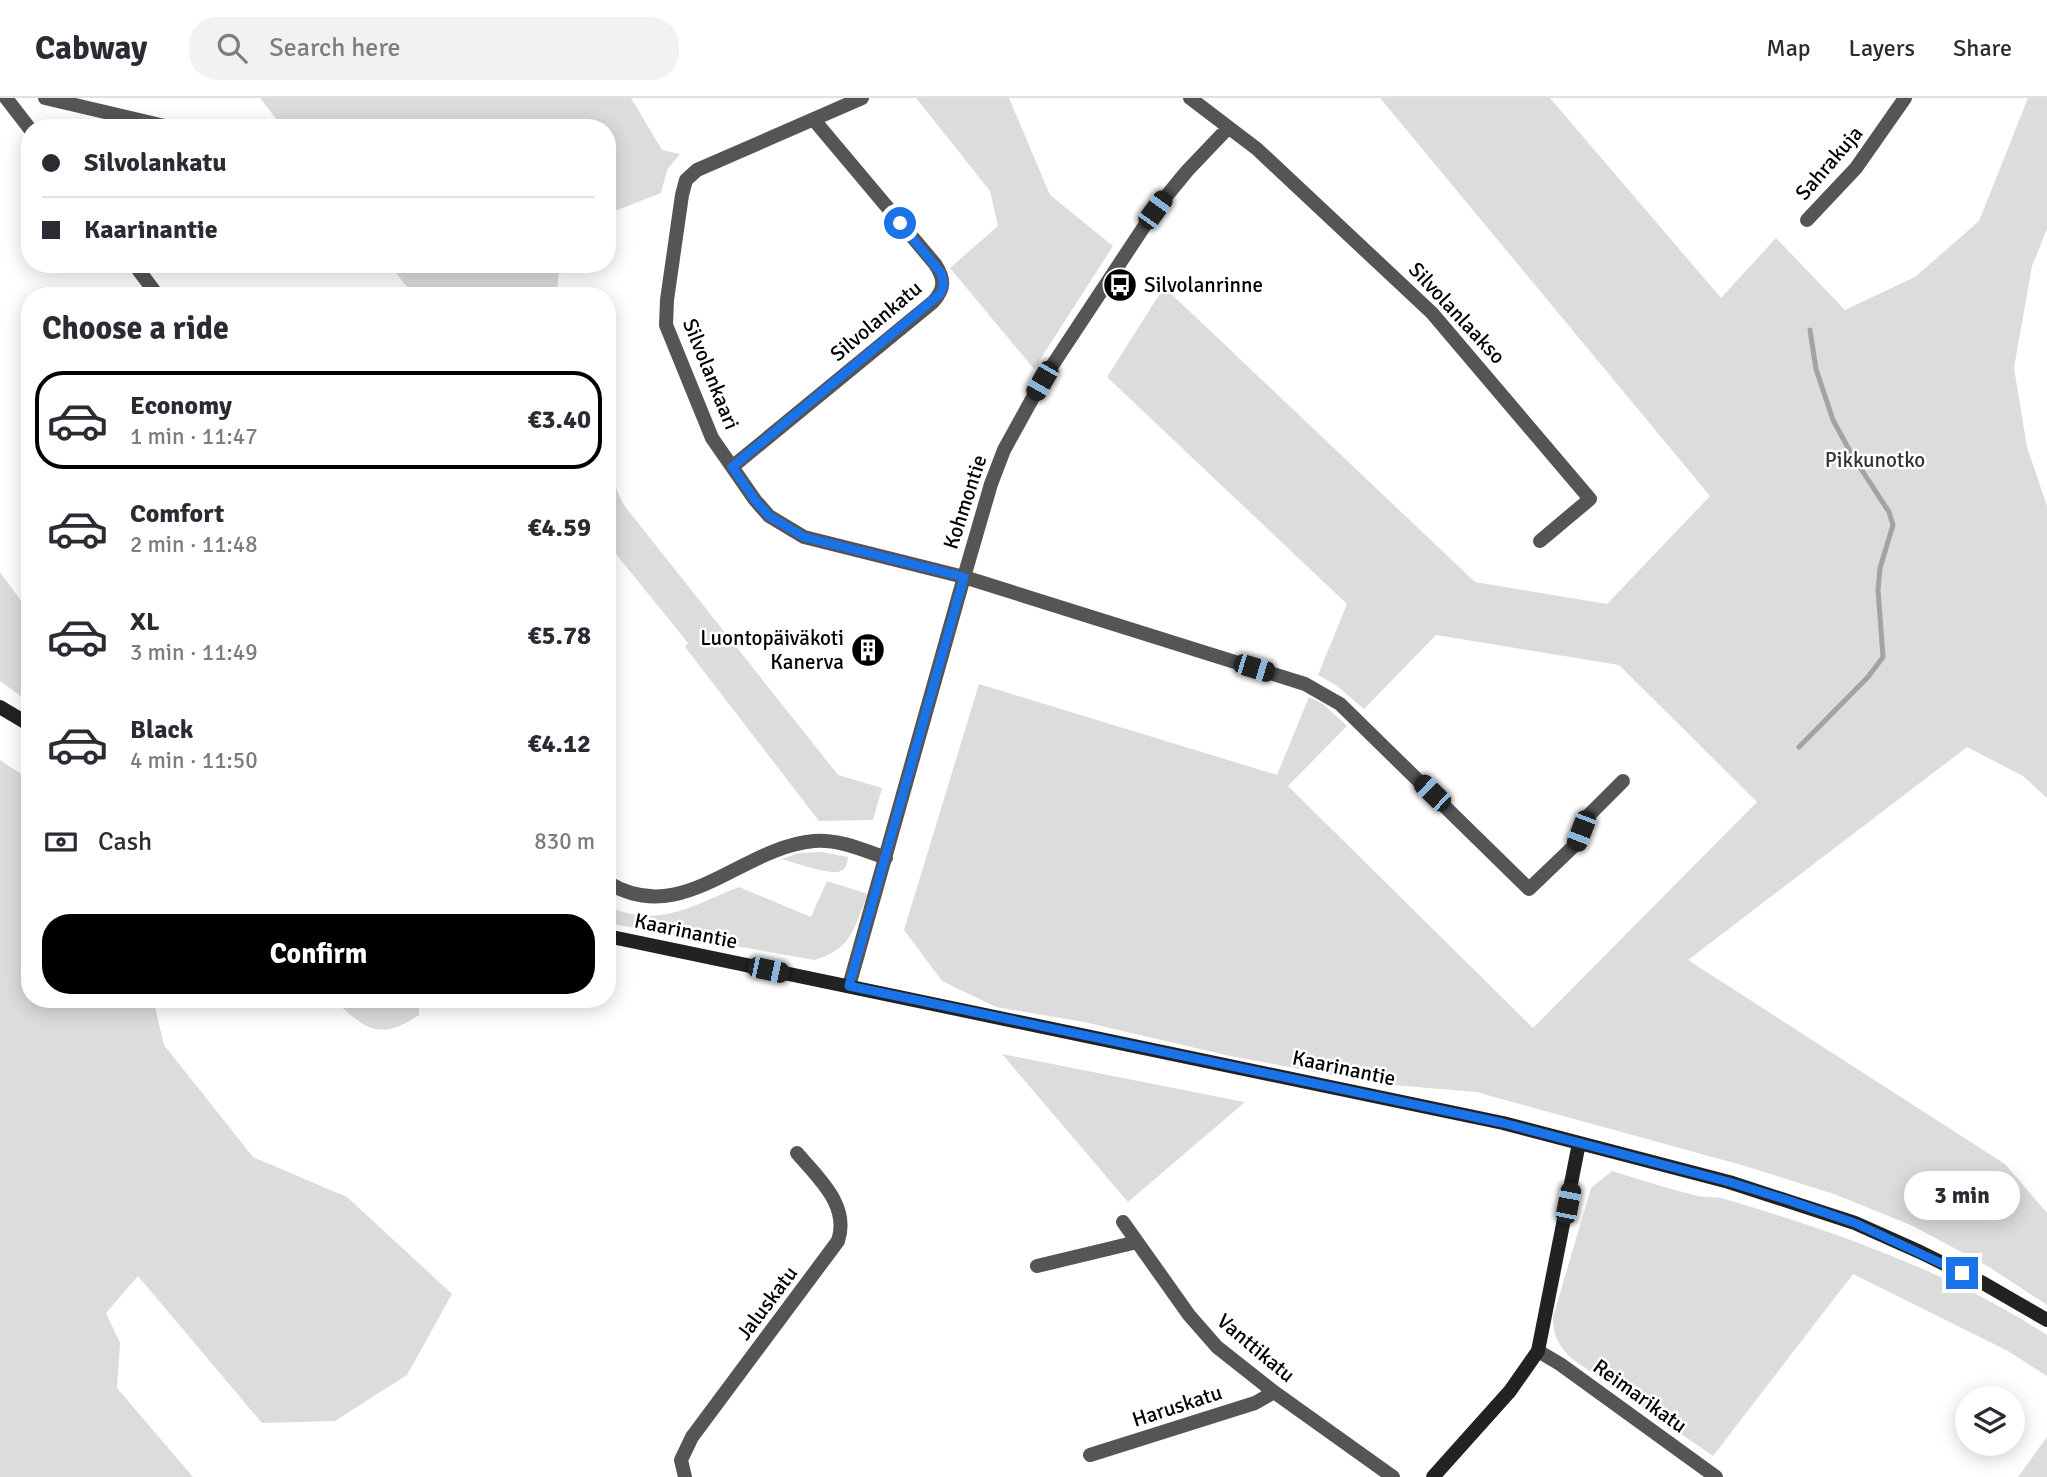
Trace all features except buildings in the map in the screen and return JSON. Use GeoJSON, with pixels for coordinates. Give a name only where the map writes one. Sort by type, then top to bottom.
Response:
{"type":"FeatureCollection","features":[{"type":"Feature","properties":{"kind":"main road"},"geometry":{"type":"LineString","coordinates":[[0,707],[21,720]]}},
{"type":"Feature","properties":{"kind":"main road","name":"Kaarinantie"},"geometry":{"type":"LineString","coordinates":[[616,938],[1503,1123],[1729,1182],[1855,1223],[1983,1283],[2047,1320]]}},
{"type":"Feature","properties":{"kind":"main road"},"geometry":{"type":"LineString","coordinates":[[1433,1477],[1510,1391],[1538,1351],[1580,1143]]}},
{"type":"Feature","properties":{"kind":"street"},"geometry":{"type":"LineString","coordinates":[[6,98],[22,119]]}},
{"type":"Feature","properties":{"kind":"street"},"geometry":{"type":"LineString","coordinates":[[45,98],[135,119]]}},
{"type":"Feature","properties":{"kind":"street","name":"Silvolankaari"},"geometry":{"type":"LineString","coordinates":[[862,98],[697,170],[685,180],[667,300],[666,325],[712,438],[769,516],[804,537],[964,577]]}},
{"type":"Feature","properties":{"kind":"street"},"geometry":{"type":"LineString","coordinates":[[1190,98],[1228,128]]}},
{"type":"Feature","properties":{"kind":"street","name":"Sahrakuja"},"geometry":{"type":"LineString","coordinates":[[1807,220],[1856,169],[1905,98]]}},
{"type":"Feature","properties":{"kind":"street","name":"Silvolankatu"},"geometry":{"type":"LineString","coordinates":[[732,467],[933,302],[944,284],[935,264],[814,120]]}},
{"type":"Feature","properties":{"kind":"street","name":"Silvolanlaakso"},"geometry":{"type":"LineString","coordinates":[[1228,128],[1257,149],[1432,313],[1590,499],[1540,541]]}},
{"type":"Feature","properties":{"kind":"street","name":"Kohmontie"},"geometry":{"type":"LineString","coordinates":[[849,986],[964,577],[1004,450],[1042,381],[1170,190],[1228,128]]}},
{"type":"Feature","properties":{"kind":"street"},"geometry":{"type":"LineString","coordinates":[[964,577],[1305,684],[1332,698],[1529,889],[1576,844],[1586,818],[1623,781]]}},
{"type":"Feature","properties":{"kind":"street"},"geometry":{"type":"LineString","coordinates":[[616,886],[637,895],[665,897],[684,892],[777,851],[811,841],[827,841],[886,858]]}},
{"type":"Feature","properties":{"kind":"street","name":"Jaluskatu"},"geometry":{"type":"LineString","coordinates":[[685,1477],[681,1460],[692,1437],[838,1241],[841,1222],[836,1203],[831,1193],[797,1153]]}},
{"type":"Feature","properties":{"kind":"street","name":"Vanttikatu"},"geometry":{"type":"LineString","coordinates":[[1123,1222],[1201,1330],[1233,1361],[1393,1477]]}},
{"type":"Feature","properties":{"kind":"street"},"geometry":{"type":"LineString","coordinates":[[1037,1266],[1137,1242]]}},
{"type":"Feature","properties":{"kind":"street","name":"Reimarikatu"},"geometry":{"type":"LineString","coordinates":[[1538,1351],[1560,1364],[1716,1477]]}},
{"type":"Feature","properties":{"kind":"street","name":"Haruskatu"},"geometry":{"type":"LineString","coordinates":[[1090,1455],[1255,1403],[1274,1392]]}},
{"type":"Feature","properties":{"kind":"green space"},"geometry":{"type":"Polygon","coordinates":[[[260,98],[631,98],[662,150],[680,154],[667,170],[661,193],[616,210],[616,119],[276,119],[260,98]]]}},
{"type":"Feature","properties":{"kind":"green space"},"geometry":{"type":"Polygon","coordinates":[[[916,98],[1009,98],[1050,195],[1113,246],[1034,369],[950,268],[998,226],[990,191],[916,98]]]}},
{"type":"Feature","properties":{"kind":"green space"},"geometry":{"type":"Polygon","coordinates":[[[1380,98],[1550,98],[1721,298],[1776,238],[1845,310],[1915,277],[1979,221],[2028,98],[2047,98],[2047,229],[2032,266],[2014,368],[2027,447],[2047,506],[2047,798],[2023,776],[1967,747],[1688,960],[2005,1164],[2047,1213],[2047,1305],[1989,1267],[1913,1226],[1834,1194],[1745,1166],[1476,1092],[1381,1084],[1230,1056],[1084,1022],[996,1007],[942,981],[904,930],[979,684],[1277,775],[1309,697],[1323,704],[1347,726],[1288,786],[1533,1028],[1757,802],[1619,665],[1436,635],[1364,709],[1336,685],[1318,675],[1347,604],[1107,377],[1164,287],[1475,582],[1607,604],[1710,496],[1380,98]]]}},
{"type":"Feature","properties":{"kind":"green space"},"geometry":{"type":"Polygon","coordinates":[[[396,273],[559,273],[557,287],[407,287],[396,273]]]}},
{"type":"Feature","properties":{"kind":"green space"},"geometry":{"type":"Polygon","coordinates":[[[616,488],[623,504],[838,775],[882,788],[873,820],[819,821],[685,647],[688,643],[616,554],[616,488]]]}},
{"type":"Feature","properties":{"kind":"green space"},"geometry":{"type":"Polygon","coordinates":[[[0,572],[21,601],[21,696],[0,681],[0,572]]]}},
{"type":"Feature","properties":{"kind":"green space"},"geometry":{"type":"Polygon","coordinates":[[[0,760],[21,774],[21,1008],[155,1008],[164,1045],[253,1157],[347,1197],[452,1294],[407,1375],[335,1421],[262,1423],[138,1276],[106,1313],[120,1343],[117,1388],[193,1477],[0,1477],[0,760]]]}},
{"type":"Feature","properties":{"kind":"green space"},"geometry":{"type":"Polygon","coordinates":[[[821,852],[848,857],[846,867],[841,871],[829,872],[781,859],[799,853],[821,852]]]}},
{"type":"Feature","properties":{"kind":"green space"},"geometry":{"type":"Polygon","coordinates":[[[827,881],[868,894],[850,936],[827,956],[814,960],[616,925],[616,909],[626,913],[659,915],[690,907],[739,887],[811,917],[827,881]]]}},
{"type":"Feature","properties":{"kind":"green space"},"geometry":{"type":"Polygon","coordinates":[[[343,1008],[419,1008],[419,1015],[383,1030],[354,1018],[343,1008]]]}},
{"type":"Feature","properties":{"kind":"green space"},"geometry":{"type":"Polygon","coordinates":[[[1002,1054],[1244,1102],[1245,1102],[1128,1202],[1002,1054]]]}},
{"type":"Feature","properties":{"kind":"green space"},"geometry":{"type":"Polygon","coordinates":[[[1612,1171],[1698,1196],[1721,1198],[1767,1212],[1850,1240],[1932,1273],[2010,1312],[2047,1335],[2047,1376],[2008,1351],[1853,1274],[1713,1456],[1571,1358],[1555,1335],[1553,1317],[1591,1188],[1612,1171]]]}},
{"type":"Feature","properties":{"kind":"green space"},"geometry":{"type":"Polygon","coordinates":[[[2047,1437],[2047,1477],[2018,1477],[2047,1437]]]}},
{"type":"Feature","properties":{"kind":"waterway","name":"Pikkunotko"},"geometry":{"type":"LineString","coordinates":[[1799,747],[1868,677],[1883,657],[1878,590],[1880,568],[1893,525],[1889,512],[1833,420],[1816,369],[1810,330]]}},
{"type":"Feature","properties":{"kind":"place","name":"Silvolanrinne"},"geometry":{"type":"Point","coordinates":[1120,285]}},
{"type":"Feature","properties":{"kind":"place","name":"Luontopäiväkoti Kanerva"},"geometry":{"type":"Point","coordinates":[868,650]}},
{"type":"Feature","properties":{"kind":"route"},"geometry":{"type":"LineString","coordinates":[[900,223],[941,273],[944,284],[940,294],[732,467],[769,516],[804,537],[964,577],[849,986],[1503,1123],[1729,1182],[1790,1201],[1855,1223],[1962,1273]]}}]}
